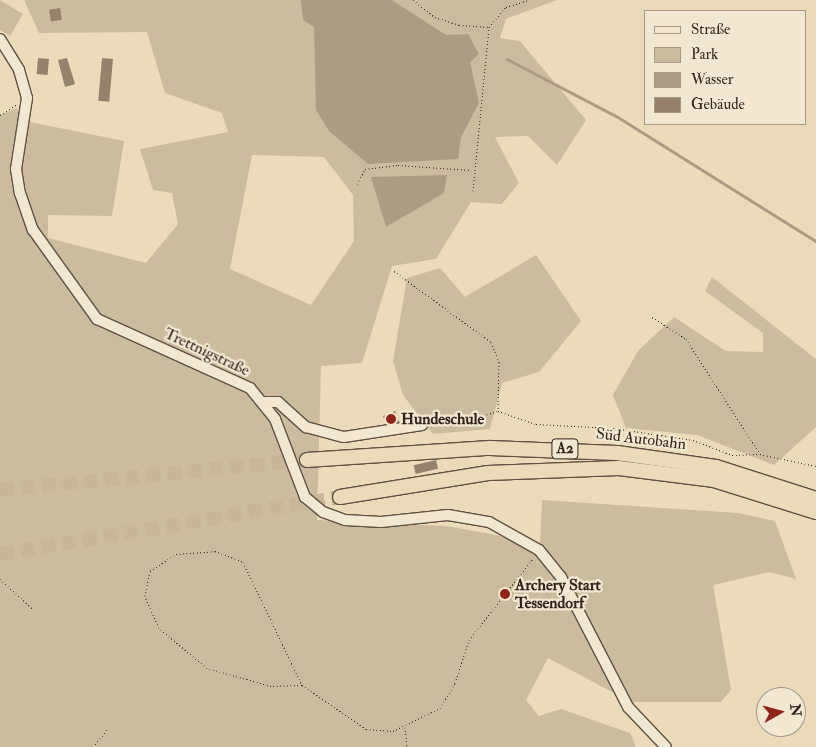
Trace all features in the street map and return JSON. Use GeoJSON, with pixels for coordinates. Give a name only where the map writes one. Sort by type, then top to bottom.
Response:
{"type":"FeatureCollection","features":[{"type":"Feature","properties":{"kind":"highway","name":"Süd Autobahn"},"geometry":{"type":"LineString","coordinates":[[307,460],[490,448],[617,453],[716,467],[816,498]]}},
{"type":"Feature","properties":{"kind":"highway","name":"Süd Autobahn"},"geometry":{"type":"LineString","coordinates":[[340,497],[488,473],[619,468],[714,480],[816,512]]}},
{"type":"Feature","properties":{"kind":"street","name":"Trettnigstraße"},"geometry":{"type":"LineString","coordinates":[[0,39],[19,70],[27,98],[16,169],[20,193],[33,230],[97,319],[250,388],[264,402],[297,482],[323,512],[345,520],[381,522],[448,515],[489,522],[539,550],[566,585],[628,707],[660,746]]}},
{"type":"Feature","properties":{"kind":"street"},"geometry":{"type":"LineString","coordinates":[[264,402],[278,402],[306,427],[344,437],[422,425]]}},
{"type":"Feature","properties":{"kind":"path"},"geometry":{"type":"LineString","coordinates":[[413,0],[435,17],[459,25],[489,27]]}},
{"type":"Feature","properties":{"kind":"path"},"geometry":{"type":"LineString","coordinates":[[473,191],[472,170],[489,27],[506,8],[529,0]]}},
{"type":"Feature","properties":{"kind":"path"},"geometry":{"type":"LineString","coordinates":[[0,115],[27,98]]}},
{"type":"Feature","properties":{"kind":"path"},"geometry":{"type":"LineString","coordinates":[[357,184],[365,169],[398,165],[472,170]]}},
{"type":"Feature","properties":{"kind":"path"},"geometry":{"type":"LineString","coordinates":[[394,271],[492,342],[499,362],[498,411]]}},
{"type":"Feature","properties":{"kind":"path"},"geometry":{"type":"LineString","coordinates":[[652,317],[686,339],[760,454]]}},
{"type":"Feature","properties":{"kind":"path"},"geometry":{"type":"LineString","coordinates":[[422,425],[452,425],[498,411],[536,424],[613,428],[693,440],[732,455],[760,454],[816,466]]}},
{"type":"Feature","properties":{"kind":"path"},"geometry":{"type":"LineString","coordinates":[[302,685],[271,686],[208,668],[159,628],[145,596],[150,571],[176,554],[215,551],[243,562],[274,635],[302,685],[366,730],[405,727],[440,708],[455,683],[469,640],[539,550]]}},
{"type":"Feature","properties":{"kind":"path"},"geometry":{"type":"LineString","coordinates":[[0,579],[33,609]]}},
{"type":"Feature","properties":{"kind":"path"},"geometry":{"type":"LineString","coordinates":[[405,727],[407,747]]}},
{"type":"Feature","properties":{"kind":"path"},"geometry":{"type":"LineString","coordinates":[[93,747],[107,730]]}},
{"type":"Feature","properties":{"kind":"green space"},"geometry":{"type":"Polygon","coordinates":[[[0,0],[23,14],[10,36],[0,30],[0,0]]]}},
{"type":"Feature","properties":{"kind":"green space"},"geometry":{"type":"Polygon","coordinates":[[[24,0],[557,0],[506,19],[500,38],[520,41],[586,120],[557,165],[528,136],[495,137],[519,183],[502,204],[471,202],[436,259],[392,266],[362,363],[321,366],[317,520],[446,526],[540,543],[542,500],[738,513],[775,521],[796,579],[769,572],[713,585],[731,690],[721,702],[631,702],[548,658],[526,700],[539,716],[561,709],[630,733],[636,747],[0,747],[0,115],[17,108],[25,121],[124,141],[112,216],[48,215],[48,238],[146,263],[178,224],[172,193],[153,190],[140,149],[228,132],[222,113],[165,93],[147,32],[39,33],[24,0]],[[252,155],[230,269],[311,305],[354,241],[353,195],[324,157],[252,155]]]}},
{"type":"Feature","properties":{"kind":"green space"},"geometry":{"type":"Polygon","coordinates":[[[536,255],[581,321],[539,372],[502,383],[490,429],[433,434],[403,395],[393,361],[407,278],[440,268],[465,297],[536,255]]]}},
{"type":"Feature","properties":{"kind":"green space"},"geometry":{"type":"Polygon","coordinates":[[[712,277],[816,359],[816,427],[774,465],[697,435],[626,428],[613,395],[638,351],[674,317],[726,351],[763,352],[763,333],[705,291],[712,277]]]}},
{"type":"Feature","properties":{"kind":"water"},"geometry":{"type":"Polygon","coordinates":[[[301,0],[392,0],[446,35],[468,34],[479,54],[470,62],[479,103],[461,137],[458,159],[368,164],[329,131],[316,110],[314,27],[303,20],[301,0]]]}},
{"type":"Feature","properties":{"kind":"water"},"geometry":{"type":"Polygon","coordinates":[[[447,175],[444,193],[386,227],[371,177],[447,175]]]}},
{"type":"Feature","properties":{"kind":"building"},"geometry":{"type":"Polygon","coordinates":[[[60,8],[62,20],[51,22],[49,10],[60,8]]]}},
{"type":"Feature","properties":{"kind":"building"},"geometry":{"type":"Polygon","coordinates":[[[38,58],[49,59],[48,75],[37,74],[38,58]]]}},
{"type":"Feature","properties":{"kind":"building"},"geometry":{"type":"Polygon","coordinates":[[[67,58],[75,84],[65,87],[58,60],[67,58]]]}},
{"type":"Feature","properties":{"kind":"building"},"geometry":{"type":"Polygon","coordinates":[[[102,58],[113,59],[109,102],[98,101],[102,58]]]}},
{"type":"Feature","properties":{"kind":"building","name":"Hundeschule"},"geometry":{"type":"Polygon","coordinates":[[[395,411],[399,422],[386,424],[383,416],[395,411]]]}},
{"type":"Feature","properties":{"kind":"building"},"geometry":{"type":"Polygon","coordinates":[[[436,460],[438,469],[416,474],[414,465],[436,460]]]}},
{"type":"Feature","properties":{"kind":"waterway"},"geometry":{"type":"LineString","coordinates":[[507,59],[618,117],[816,241]]}},
{"type":"Feature","properties":{"kind":"tunnel"},"geometry":{"type":"LineString","coordinates":[[0,490],[307,460]]}},
{"type":"Feature","properties":{"kind":"tunnel"},"geometry":{"type":"LineString","coordinates":[[0,554],[340,497]]}},
{"type":"Feature","properties":{"kind":"place","name":"Hundeschule"},"geometry":{"type":"Point","coordinates":[391,419]}},
{"type":"Feature","properties":{"kind":"place","name":"Archery Start Tessendorf"},"geometry":{"type":"Point","coordinates":[505,594]}}]}
